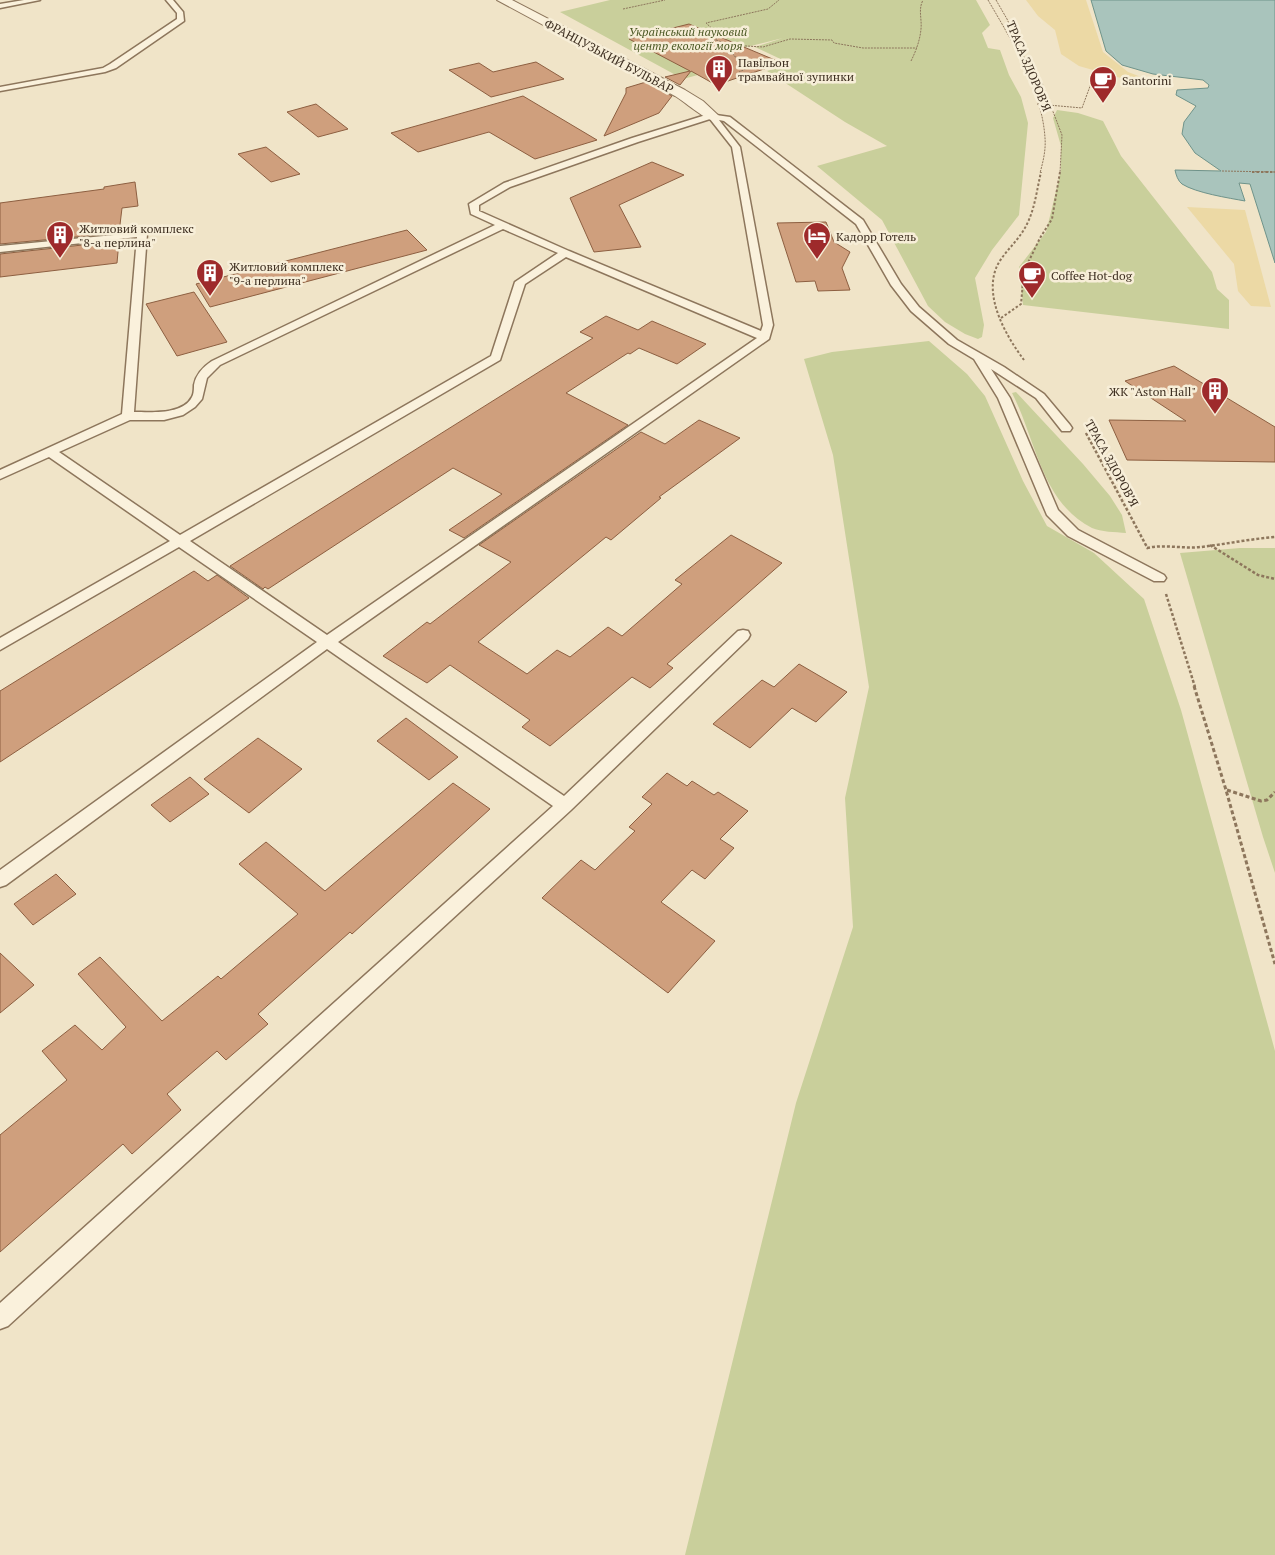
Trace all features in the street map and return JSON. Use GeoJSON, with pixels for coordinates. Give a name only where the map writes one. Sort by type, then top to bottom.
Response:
{"type":"FeatureCollection","features":[{"type":"Feature","properties":{"kind":"street","name":"ФРАНЦУЗЬКИЙ БУЛЬВАР"},"geometry":{"type":"LineString","coordinates":[[503,0],[680,93],[698,104],[712,116]]}},
{"type":"Feature","properties":{"kind":"lane"},"geometry":{"type":"LineString","coordinates":[[0,6],[37,0]]}},
{"type":"Feature","properties":{"kind":"lane"},"geometry":{"type":"LineString","coordinates":[[0,89],[105,70],[113,66],[181,19],[181,13],[169,0]]}},
{"type":"Feature","properties":{"kind":"lane"},"geometry":{"type":"LineString","coordinates":[[0,880],[326,642],[765,337],[768,325],[736,147],[712,116]]}},
{"type":"Feature","properties":{"kind":"lane"},"geometry":{"type":"LineString","coordinates":[[765,337],[565,253],[474,212],[474,204],[507,185],[635,140],[712,116],[727,118],[860,222],[896,285],[915,309],[953,342],[1040,396],[1066,428]]}},
{"type":"Feature","properties":{"kind":"lane"},"geometry":{"type":"LineString","coordinates":[[0,475],[128,416],[164,416],[179,412],[191,405],[198,397],[202,378],[207,370],[216,364],[504,225]]}},
{"type":"Feature","properties":{"kind":"lane"},"geometry":{"type":"LineString","coordinates":[[0,249],[142,234],[128,416]]}},
{"type":"Feature","properties":{"kind":"lane"},"geometry":{"type":"LineString","coordinates":[[0,644],[181,542],[496,358],[520,282],[565,253]]}},
{"type":"Feature","properties":{"kind":"lane"},"geometry":{"type":"LineString","coordinates":[[978,356],[1004,398],[1052,512],[1073,533],[1159,578]]}},
{"type":"Feature","properties":{"kind":"lane"},"geometry":{"type":"LineString","coordinates":[[50,452],[565,805]]}},
{"type":"Feature","properties":{"kind":"lane"},"geometry":{"type":"LineString","coordinates":[[0,1318],[565,805],[743,635]]}},
{"type":"Feature","properties":{"kind":"path"},"geometry":{"type":"LineString","coordinates":[[623,9],[665,0]]}},
{"type":"Feature","properties":{"kind":"path"},"geometry":{"type":"LineString","coordinates":[[716,40],[718,34],[706,23],[768,9],[779,0]]}},
{"type":"Feature","properties":{"kind":"path"},"geometry":{"type":"LineString","coordinates":[[911,61],[917,48],[922,18],[919,9],[923,0]]}},
{"type":"Feature","properties":{"kind":"path","name":"ТРАСА ЗДОРОВ’Я"},"geometry":{"type":"LineString","coordinates":[[988,0],[1002,23],[1021,64],[1042,116],[1045,140],[1028,222],[996,270],[992,292],[1001,318],[1017,351],[1027,364]]}},
{"type":"Feature","properties":{"kind":"path"},"geometry":{"type":"LineString","coordinates":[[996,0],[1007,18],[1030,70],[1042,83],[1062,135],[1062,161],[1052,219],[1040,238],[1024,271],[1021,304],[1001,318]]}},
{"type":"Feature","properties":{"kind":"path"},"geometry":{"type":"LineString","coordinates":[[702,44],[716,40],[730,45],[763,46],[790,38],[832,40],[863,48],[917,48]]}},
{"type":"Feature","properties":{"kind":"path"},"geometry":{"type":"LineString","coordinates":[[730,45],[734,56],[752,66],[739,72]]}},
{"type":"Feature","properties":{"kind":"path"},"geometry":{"type":"LineString","coordinates":[[1037,104],[1082,108],[1096,70]]}},
{"type":"Feature","properties":{"kind":"path"},"geometry":{"type":"LineString","coordinates":[[1222,172],[1275,172]]}},
{"type":"Feature","properties":{"kind":"path","name":"ТРАСА ЗДОРОВ’Я"},"geometry":{"type":"LineString","coordinates":[[1081,425],[1147,548],[1172,610],[1226,790],[1275,964]]}},
{"type":"Feature","properties":{"kind":"path"},"geometry":{"type":"LineString","coordinates":[[1147,548],[1157,546],[1209,545],[1275,537]]}},
{"type":"Feature","properties":{"kind":"path"},"geometry":{"type":"LineString","coordinates":[[1209,545],[1258,574],[1275,579]]}},
{"type":"Feature","properties":{"kind":"path"},"geometry":{"type":"LineString","coordinates":[[1226,790],[1261,801],[1267,800],[1275,792]]}},
{"type":"Feature","properties":{"kind":"green space","name":"Український науковий центр екології моря"},"geometry":{"type":"Polygon","coordinates":[[[610,0],[976,0],[990,25],[982,33],[988,48],[1000,50],[1009,75],[1021,97],[1028,123],[1019,215],[992,250],[975,278],[984,325],[982,337],[978,339],[965,334],[945,322],[928,306],[882,220],[817,166],[887,146],[845,122],[767,71],[791,64],[755,47],[783,38],[734,50],[753,60],[683,79],[560,12],[610,0]]]}},
{"type":"Feature","properties":{"kind":"green space"},"geometry":{"type":"Polygon","coordinates":[[[1057,110],[1078,113],[1103,121],[1121,156],[1212,272],[1217,289],[1229,300],[1229,329],[1023,305],[1019,267],[1046,232],[1061,170],[1061,146],[1053,118],[1057,110]]]}},
{"type":"Feature","properties":{"kind":"green space"},"geometry":{"type":"Polygon","coordinates":[[[929,341],[967,374],[985,396],[1023,481],[1047,526],[1094,553],[1144,599],[1181,710],[1275,1051],[1275,1555],[685,1555],[796,1103],[853,927],[845,798],[869,687],[833,455],[804,359],[832,352],[929,341]]]}},
{"type":"Feature","properties":{"kind":"green space"},"geometry":{"type":"Polygon","coordinates":[[[1016,392],[1110,496],[1122,515],[1126,533],[1092,528],[1075,517],[1061,502],[1042,468],[1012,393],[1016,392]]]}},
{"type":"Feature","properties":{"kind":"green space"},"geometry":{"type":"Polygon","coordinates":[[[1240,548],[1275,548],[1275,873],[1180,553],[1240,548]]]}},
{"type":"Feature","properties":{"kind":"sand"},"geometry":{"type":"Polygon","coordinates":[[[1026,0],[1086,0],[1103,52],[1128,72],[1157,83],[1149,86],[1079,66],[1061,54],[1055,30],[1038,16],[1026,0]]]}},
{"type":"Feature","properties":{"kind":"sand"},"geometry":{"type":"Polygon","coordinates":[[[1187,207],[1245,210],[1271,307],[1251,306],[1238,291],[1234,264],[1187,207]]]}},
{"type":"Feature","properties":{"kind":"water"},"geometry":{"type":"Polygon","coordinates":[[[1091,0],[1275,0],[1275,263],[1250,184],[1239,183],[1245,201],[1196,190],[1182,184],[1177,176],[1175,170],[1221,171],[1195,153],[1182,134],[1184,122],[1196,106],[1176,95],[1177,90],[1208,88],[1209,85],[1203,80],[1153,74],[1122,65],[1106,51],[1091,0]]]}},
{"type":"Feature","properties":{"kind":"building"},"geometry":{"type":"Polygon","coordinates":[[[689,24],[782,63],[716,85],[691,71],[680,85],[665,77],[690,71],[629,39],[689,24]]]}},
{"type":"Feature","properties":{"kind":"building"},"geometry":{"type":"Polygon","coordinates":[[[536,62],[564,79],[491,97],[449,70],[479,63],[493,72],[536,62]]]}},
{"type":"Feature","properties":{"kind":"building"},"geometry":{"type":"Polygon","coordinates":[[[646,82],[672,96],[659,113],[604,136],[626,93],[626,88],[646,82]]]}},
{"type":"Feature","properties":{"kind":"building"},"geometry":{"type":"Polygon","coordinates":[[[523,96],[597,140],[535,159],[489,132],[418,152],[391,133],[523,96]]]}},
{"type":"Feature","properties":{"kind":"building"},"geometry":{"type":"Polygon","coordinates":[[[316,104],[348,129],[318,137],[287,112],[316,104]]]}},
{"type":"Feature","properties":{"kind":"building"},"geometry":{"type":"Polygon","coordinates":[[[266,147],[300,174],[271,182],[238,154],[266,147]]]}},
{"type":"Feature","properties":{"kind":"building"},"geometry":{"type":"Polygon","coordinates":[[[652,162],[684,175],[619,205],[641,247],[594,252],[570,198],[652,162]]]}},
{"type":"Feature","properties":{"kind":"building"},"geometry":{"type":"Polygon","coordinates":[[[135,182],[138,206],[122,208],[119,233],[0,244],[0,203],[104,189],[104,187],[135,182]]]}},
{"type":"Feature","properties":{"kind":"building","name":"Кадорр Готель"},"geometry":{"type":"Polygon","coordinates":[[[826,222],[834,242],[850,252],[842,268],[850,290],[818,291],[815,281],[796,282],[777,223],[826,222]]]}},
{"type":"Feature","properties":{"kind":"building","name":"Житловий комплекс \"9-а перлина\""},"geometry":{"type":"Polygon","coordinates":[[[407,230],[427,250],[210,307],[196,284],[407,230]]]}},
{"type":"Feature","properties":{"kind":"building","name":"Житловий комплекс \"8-а перлина\""},"geometry":{"type":"Polygon","coordinates":[[[119,241],[117,263],[0,277],[0,254],[119,241]]]}},
{"type":"Feature","properties":{"kind":"building"},"geometry":{"type":"Polygon","coordinates":[[[194,292],[227,342],[177,356],[146,304],[194,292]]]}},
{"type":"Feature","properties":{"kind":"building"},"geometry":{"type":"Polygon","coordinates":[[[606,316],[638,330],[652,321],[706,344],[677,364],[639,348],[630,354],[628,353],[566,393],[628,425],[464,538],[449,530],[502,494],[453,468],[268,589],[265,587],[263,589],[230,566],[593,338],[580,332],[606,316]]]}},
{"type":"Feature","properties":{"kind":"building","name":"ЖК \"Aston Hall\""},"geometry":{"type":"Polygon","coordinates":[[[1174,366],[1275,427],[1275,462],[1127,460],[1109,420],[1186,421],[1125,381],[1174,366]]]}},
{"type":"Feature","properties":{"kind":"building"},"geometry":{"type":"Polygon","coordinates":[[[699,420],[740,438],[659,497],[661,498],[611,540],[606,537],[478,642],[527,674],[557,650],[570,657],[608,627],[622,636],[682,584],[675,580],[731,535],[782,563],[667,664],[673,668],[650,688],[632,677],[550,746],[522,727],[530,720],[450,665],[427,683],[383,656],[427,622],[430,624],[511,562],[479,545],[641,432],[665,444],[699,420]]]}},
{"type":"Feature","properties":{"kind":"building"},"geometry":{"type":"Polygon","coordinates":[[[194,571],[208,581],[217,575],[249,598],[0,762],[0,691],[194,571]]]}},
{"type":"Feature","properties":{"kind":"building"},"geometry":{"type":"Polygon","coordinates":[[[799,664],[847,692],[816,722],[792,708],[750,748],[713,724],[762,680],[774,687],[799,664]]]}},
{"type":"Feature","properties":{"kind":"building"},"geometry":{"type":"Polygon","coordinates":[[[406,718],[458,757],[429,780],[377,741],[406,718]]]}},
{"type":"Feature","properties":{"kind":"building"},"geometry":{"type":"Polygon","coordinates":[[[258,738],[302,769],[249,813],[204,779],[258,738]]]}},
{"type":"Feature","properties":{"kind":"building"},"geometry":{"type":"Polygon","coordinates":[[[667,773],[687,786],[692,781],[714,795],[718,792],[748,811],[720,839],[734,848],[705,879],[692,870],[661,902],[715,941],[668,993],[542,898],[581,860],[595,870],[635,831],[629,827],[652,804],[642,797],[667,773]]]}},
{"type":"Feature","properties":{"kind":"building"},"geometry":{"type":"Polygon","coordinates":[[[190,777],[209,794],[170,822],[151,805],[190,777]]]}},
{"type":"Feature","properties":{"kind":"building"},"geometry":{"type":"Polygon","coordinates":[[[453,783],[490,809],[352,934],[350,932],[258,1014],[268,1024],[226,1060],[217,1051],[167,1094],[181,1110],[132,1154],[123,1144],[0,1252],[0,1135],[67,1080],[42,1051],[75,1025],[102,1050],[126,1027],[78,974],[100,957],[162,1021],[218,976],[221,979],[298,914],[239,864],[266,842],[325,891],[453,783]]]}},
{"type":"Feature","properties":{"kind":"building"},"geometry":{"type":"Polygon","coordinates":[[[56,874],[76,894],[33,925],[14,904],[56,874]]]}},
{"type":"Feature","properties":{"kind":"building"},"geometry":{"type":"Polygon","coordinates":[[[0,953],[34,985],[0,1013],[0,953]]]}},
{"type":"Feature","properties":{"kind":"place","name":"Павільон трамвайної зупинки"},"geometry":{"type":"Point","coordinates":[719,93]}},
{"type":"Feature","properties":{"kind":"place","name":"Santorini"},"geometry":{"type":"Point","coordinates":[1103,104]}},
{"type":"Feature","properties":{"kind":"place","name":"Житловий комплекс \"8-а перлина\""},"geometry":{"type":"Point","coordinates":[60,259]}},
{"type":"Feature","properties":{"kind":"place","name":"Кадорр Готель"},"geometry":{"type":"Point","coordinates":[817,260]}},
{"type":"Feature","properties":{"kind":"place","name":"Житловий комплекс \"9-а перлина\""},"geometry":{"type":"Point","coordinates":[210,297]}},
{"type":"Feature","properties":{"kind":"place","name":"Coffee Hot-dog"},"geometry":{"type":"Point","coordinates":[1032,299]}},
{"type":"Feature","properties":{"kind":"place","name":"ЖК \"Aston Hall\""},"geometry":{"type":"Point","coordinates":[1215,415]}}]}
